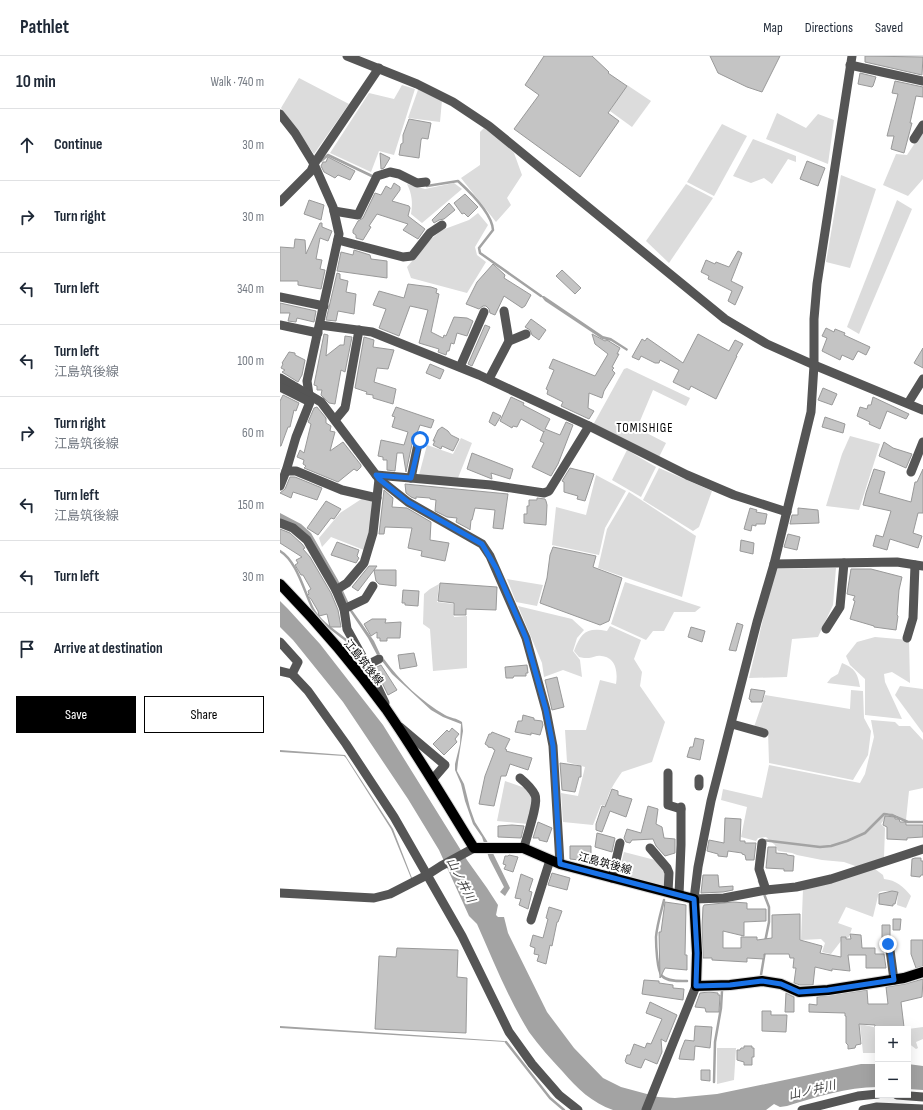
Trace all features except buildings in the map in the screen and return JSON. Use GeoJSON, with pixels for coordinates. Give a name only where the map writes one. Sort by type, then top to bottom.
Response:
{"type":"FeatureCollection","features":[{"type":"Feature","properties":{"kind":"main road","name":"江島筑後線"},"geometry":{"type":"LineString","coordinates":[[280,584],[350,662],[394,722],[432,780],[470,850],[524,848],[560,864],[694,899]]}},
{"type":"Feature","properties":{"kind":"main road"},"geometry":{"type":"LineString","coordinates":[[694,899],[697,953],[696,986],[730,985],[762,981],[781,984],[799,992],[828,990],[894,980],[923,972]]}},
{"type":"Feature","properties":{"kind":"street"},"geometry":{"type":"LineString","coordinates":[[346,56],[417,84],[453,102],[489,126],[725,319],[767,344],[923,410]]}},
{"type":"Feature","properties":{"kind":"street"},"geometry":{"type":"LineString","coordinates":[[923,81],[851,60],[817,284],[814,319],[812,412],[774,564],[757,622],[711,801],[698,867],[694,899],[724,898],[766,890],[796,887],[831,879],[923,849]]}},
{"type":"Feature","properties":{"kind":"street"},"geometry":{"type":"LineString","coordinates":[[280,202],[311,171],[314,164],[379,68]]}},
{"type":"Feature","properties":{"kind":"street"},"geometry":{"type":"LineString","coordinates":[[280,114],[295,133],[314,164],[334,211],[339,234],[307,381],[309,398],[280,486]]}},
{"type":"Feature","properties":{"kind":"street"},"geometry":{"type":"LineString","coordinates":[[914,139],[923,125]]}},
{"type":"Feature","properties":{"kind":"street"},"geometry":{"type":"LineString","coordinates":[[334,211],[358,215],[377,176],[390,172],[399,174],[417,183],[426,182]]}},
{"type":"Feature","properties":{"kind":"street"},"geometry":{"type":"LineString","coordinates":[[338,240],[403,257],[412,256],[430,233],[442,226]]}},
{"type":"Feature","properties":{"kind":"street"},"geometry":{"type":"LineString","coordinates":[[280,297],[324,306]]}},
{"type":"Feature","properties":{"kind":"street"},"geometry":{"type":"LineString","coordinates":[[489,379],[509,341],[504,311]]}},
{"type":"Feature","properties":{"kind":"street"},"geometry":{"type":"LineString","coordinates":[[460,367],[484,312]]}},
{"type":"Feature","properties":{"kind":"street"},"geometry":{"type":"LineString","coordinates":[[280,325],[372,332],[489,379],[589,426],[687,475],[734,495],[787,512]]}},
{"type":"Feature","properties":{"kind":"street"},"geometry":{"type":"LineString","coordinates":[[335,420],[345,408],[359,330]]}},
{"type":"Feature","properties":{"kind":"street"},"geometry":{"type":"LineString","coordinates":[[509,341],[526,334]]}},
{"type":"Feature","properties":{"kind":"street"},"geometry":{"type":"LineString","coordinates":[[280,378],[309,398]]}},
{"type":"Feature","properties":{"kind":"street"},"geometry":{"type":"LineString","coordinates":[[910,400],[923,379]]}},
{"type":"Feature","properties":{"kind":"street"},"geometry":{"type":"LineString","coordinates":[[280,387],[321,402],[377,477],[408,502],[482,544],[496,568],[526,638],[546,710],[553,746],[560,864]]}},
{"type":"Feature","properties":{"kind":"street"},"geometry":{"type":"LineString","coordinates":[[377,477],[411,478],[491,485],[544,493],[549,491],[589,426]]}},
{"type":"Feature","properties":{"kind":"street"},"geometry":{"type":"LineString","coordinates":[[411,478],[420,440]]}},
{"type":"Feature","properties":{"kind":"street"},"geometry":{"type":"LineString","coordinates":[[911,472],[923,442]]}},
{"type":"Feature","properties":{"kind":"street"},"geometry":{"type":"LineString","coordinates":[[286,471],[296,471],[342,490],[376,498]]}},
{"type":"Feature","properties":{"kind":"street"},"geometry":{"type":"LineString","coordinates":[[336,590],[347,583],[364,563],[373,533],[377,477]]}},
{"type":"Feature","properties":{"kind":"street"},"geometry":{"type":"LineString","coordinates":[[280,523],[293,528],[307,540],[336,590],[344,609],[347,629],[367,665],[394,722],[445,765],[432,780]]}},
{"type":"Feature","properties":{"kind":"street"},"geometry":{"type":"LineString","coordinates":[[774,564],[897,562],[919,565],[913,618],[907,638]]}},
{"type":"Feature","properties":{"kind":"street"},"geometry":{"type":"LineString","coordinates":[[826,629],[840,607],[844,563]]}},
{"type":"Feature","properties":{"kind":"street"},"geometry":{"type":"LineString","coordinates":[[344,609],[365,599],[373,586]]}},
{"type":"Feature","properties":{"kind":"street"},"geometry":{"type":"LineString","coordinates":[[280,642],[298,662],[292,674]]}},
{"type":"Feature","properties":{"kind":"street"},"geometry":{"type":"LineString","coordinates":[[367,665],[379,659]]}},
{"type":"Feature","properties":{"kind":"street"},"geometry":{"type":"LineString","coordinates":[[280,671],[292,674],[308,691],[346,744],[394,817],[462,936],[510,1032],[537,1069],[560,1095],[578,1110]]}},
{"type":"Feature","properties":{"kind":"street"},"geometry":{"type":"LineString","coordinates":[[732,724],[764,733]]}},
{"type":"Feature","properties":{"kind":"street"},"geometry":{"type":"LineString","coordinates":[[668,773],[668,805],[681,808],[679,895]]}},
{"type":"Feature","properties":{"kind":"street"},"geometry":{"type":"LineString","coordinates":[[520,778],[528,785],[536,798],[535,808],[524,848]]}},
{"type":"Feature","properties":{"kind":"street"},"geometry":{"type":"LineString","coordinates":[[612,878],[620,843]]}},
{"type":"Feature","properties":{"kind":"street"},"geometry":{"type":"LineString","coordinates":[[762,843],[760,869],[766,890]]}},
{"type":"Feature","properties":{"kind":"street"},"geometry":{"type":"LineString","coordinates":[[650,848],[667,868],[669,873],[668,892]]}},
{"type":"Feature","properties":{"kind":"street"},"geometry":{"type":"LineString","coordinates":[[280,893],[374,898],[390,894],[427,876],[441,866],[470,850]]}},
{"type":"Feature","properties":{"kind":"street"},"geometry":{"type":"LineString","coordinates":[[531,920],[550,860]]}},
{"type":"Feature","properties":{"kind":"street"},"geometry":{"type":"LineString","coordinates":[[888,944],[894,980]]}},
{"type":"Feature","properties":{"kind":"street"},"geometry":{"type":"LineString","coordinates":[[646,1110],[696,986]]}},
{"type":"Feature","properties":{"kind":"street"},"geometry":{"type":"LineString","coordinates":[[802,1110],[858,1096],[875,1094]]}},
{"type":"Feature","properties":{"kind":"street"},"geometry":{"type":"LineString","coordinates":[[911,1096],[923,1097]]}},
{"type":"Feature","properties":{"kind":"street"},"geometry":{"type":"LineString","coordinates":[[863,1110],[877,1107],[923,1110]]}},
{"type":"Feature","properties":{"kind":"shaded area"},"geometry":{"type":"Polygon","coordinates":[[[299,78],[349,104],[314,154],[281,108],[299,78]]]}},
{"type":"Feature","properties":{"kind":"shaded area"},"geometry":{"type":"Polygon","coordinates":[[[402,85],[415,89],[394,155],[379,151],[371,172],[330,153],[369,93],[394,99],[402,85]]]}},
{"type":"Feature","properties":{"kind":"shaded area"},"geometry":{"type":"Polygon","coordinates":[[[627,85],[651,101],[632,127],[610,111],[627,85]]]}},
{"type":"Feature","properties":{"kind":"shaded area"},"geometry":{"type":"Polygon","coordinates":[[[419,87],[442,100],[440,122],[408,118],[419,87]]]}},
{"type":"Feature","properties":{"kind":"shaded area"},"geometry":{"type":"Polygon","coordinates":[[[777,113],[806,128],[818,114],[834,120],[828,164],[766,139],[777,113]]]}},
{"type":"Feature","properties":{"kind":"shaded area"},"geometry":{"type":"Polygon","coordinates":[[[722,124],[747,136],[714,196],[687,182],[722,124]]]}},
{"type":"Feature","properties":{"kind":"shaded area"},"geometry":{"type":"Polygon","coordinates":[[[484,128],[499,137],[514,153],[522,175],[507,198],[511,205],[496,222],[461,178],[480,165],[480,132],[484,128]]]}},
{"type":"Feature","properties":{"kind":"shaded area"},"geometry":{"type":"Polygon","coordinates":[[[923,131],[923,179],[908,196],[883,185],[896,154],[907,155],[923,131]]]}},
{"type":"Feature","properties":{"kind":"shaded area"},"geometry":{"type":"Polygon","coordinates":[[[753,139],[796,156],[796,162],[788,159],[772,184],[764,178],[751,183],[733,176],[753,139]]]}},
{"type":"Feature","properties":{"kind":"shaded area"},"geometry":{"type":"Polygon","coordinates":[[[841,175],[876,189],[850,268],[826,262],[841,175]]]}},
{"type":"Feature","properties":{"kind":"shaded area"},"geometry":{"type":"Polygon","coordinates":[[[454,183],[462,189],[422,223],[411,214],[412,199],[407,184],[425,189],[454,183]]]}},
{"type":"Feature","properties":{"kind":"shaded area"},"geometry":{"type":"Polygon","coordinates":[[[686,184],[713,198],[669,263],[646,241],[686,184]]]}},
{"type":"Feature","properties":{"kind":"shaded area"},"geometry":{"type":"Polygon","coordinates":[[[897,200],[912,209],[859,334],[847,327],[897,200]]]}},
{"type":"Feature","properties":{"kind":"shaded area"},"geometry":{"type":"Polygon","coordinates":[[[478,213],[488,225],[475,247],[477,255],[486,262],[467,293],[411,278],[407,267],[431,239],[442,230],[469,220],[478,213]]]}},
{"type":"Feature","properties":{"kind":"shaded area"},"geometry":{"type":"Polygon","coordinates":[[[627,368],[690,398],[686,406],[653,390],[637,428],[666,443],[658,459],[593,425],[624,369],[627,368]]]}},
{"type":"Feature","properties":{"kind":"shaded area"},"geometry":{"type":"Polygon","coordinates":[[[850,436],[880,444],[859,510],[826,506],[842,454],[850,436]]]}},
{"type":"Feature","properties":{"kind":"shaded area"},"geometry":{"type":"Polygon","coordinates":[[[461,438],[472,443],[458,478],[419,475],[427,445],[453,454],[461,438]]]}},
{"type":"Feature","properties":{"kind":"shaded area"},"geometry":{"type":"Polygon","coordinates":[[[627,450],[656,467],[641,497],[612,480],[627,450]]]}},
{"type":"Feature","properties":{"kind":"shaded area"},"geometry":{"type":"Polygon","coordinates":[[[659,468],[712,491],[699,527],[693,531],[643,500],[659,468]]]}},
{"type":"Feature","properties":{"kind":"shaded area"},"geometry":{"type":"Polygon","coordinates":[[[596,475],[626,491],[605,528],[599,555],[552,545],[556,507],[586,515],[596,475]]]}},
{"type":"Feature","properties":{"kind":"shaded area"},"geometry":{"type":"Polygon","coordinates":[[[629,492],[696,536],[682,597],[598,568],[607,529],[629,492]]]}},
{"type":"Feature","properties":{"kind":"shaded area"},"geometry":{"type":"Polygon","coordinates":[[[363,498],[372,499],[370,533],[364,550],[331,537],[322,547],[319,538],[340,513],[363,498]]]}},
{"type":"Feature","properties":{"kind":"shaded area"},"geometry":{"type":"Polygon","coordinates":[[[836,568],[833,605],[818,637],[792,639],[787,677],[749,678],[775,569],[836,568]]]}},
{"type":"Feature","properties":{"kind":"shaded area"},"geometry":{"type":"Polygon","coordinates":[[[507,579],[543,585],[537,606],[516,602],[507,579]]]}},
{"type":"Feature","properties":{"kind":"shaded area"},"geometry":{"type":"Polygon","coordinates":[[[625,582],[701,607],[695,612],[674,612],[664,631],[653,631],[646,640],[611,624],[625,582]]]}},
{"type":"Feature","properties":{"kind":"shaded area"},"geometry":{"type":"Polygon","coordinates":[[[439,584],[437,602],[453,604],[454,617],[467,616],[467,668],[433,671],[430,629],[423,624],[424,594],[439,584]]]}},
{"type":"Feature","properties":{"kind":"shaded area"},"geometry":{"type":"Polygon","coordinates":[[[518,606],[572,619],[584,630],[577,638],[573,651],[580,660],[582,677],[563,670],[544,677],[542,663],[518,606]]]}},
{"type":"Feature","properties":{"kind":"shaded area"},"geometry":{"type":"Polygon","coordinates":[[[610,626],[641,640],[634,659],[642,672],[640,686],[665,722],[652,762],[622,772],[610,792],[606,806],[601,805],[593,825],[563,822],[561,793],[578,796],[585,767],[567,762],[565,730],[586,730],[600,680],[616,684],[617,679],[615,666],[610,659],[600,656],[589,658],[579,657],[574,651],[579,639],[586,632],[594,630],[607,631],[610,626]]]}},
{"type":"Feature","properties":{"kind":"shaded area"},"geometry":{"type":"Polygon","coordinates":[[[875,637],[909,640],[910,683],[892,672],[884,674],[885,682],[902,719],[865,715],[865,679],[850,665],[846,656],[857,642],[875,637]]]}},
{"type":"Feature","properties":{"kind":"shaded area"},"geometry":{"type":"Polygon","coordinates":[[[842,663],[853,669],[858,678],[860,687],[827,683],[831,678],[838,674],[842,663]]]}},
{"type":"Feature","properties":{"kind":"shaded area"},"geometry":{"type":"Polygon","coordinates":[[[900,686],[923,689],[923,733],[895,695],[900,686]]]}},
{"type":"Feature","properties":{"kind":"shaded area"},"geometry":{"type":"Polygon","coordinates":[[[851,690],[863,691],[864,718],[871,731],[868,755],[853,780],[769,763],[768,731],[754,727],[765,695],[850,709],[851,690]]]}},
{"type":"Feature","properties":{"kind":"shaded area"},"geometry":{"type":"Polygon","coordinates":[[[871,720],[895,722],[899,726],[910,726],[923,740],[923,788],[909,791],[906,820],[888,813],[881,824],[885,828],[884,858],[858,867],[844,862],[822,860],[778,851],[775,845],[766,837],[758,838],[756,841],[741,837],[747,807],[721,800],[723,789],[762,798],[769,765],[860,783],[865,774],[874,737],[871,720]]]}},
{"type":"Feature","properties":{"kind":"shaded area"},"geometry":{"type":"Polygon","coordinates":[[[505,781],[525,788],[533,797],[528,824],[497,821],[505,781]]]}},
{"type":"Feature","properties":{"kind":"shaded area"},"geometry":{"type":"Polygon","coordinates":[[[624,852],[655,860],[666,875],[666,888],[618,876],[624,852]]]}},
{"type":"Feature","properties":{"kind":"shaded area"},"geometry":{"type":"Polygon","coordinates":[[[875,869],[883,875],[884,879],[899,884],[911,896],[906,908],[897,905],[898,891],[879,892],[873,917],[846,907],[838,923],[852,928],[849,937],[841,941],[831,954],[822,952],[825,943],[821,939],[801,940],[803,889],[875,869]]]}},
{"type":"Feature","properties":{"kind":"shaded area"},"geometry":{"type":"Polygon","coordinates":[[[860,1024],[875,1027],[875,1053],[863,1053],[860,1024]]]}},
{"type":"Feature","properties":{"kind":"shaded area"},"geometry":{"type":"Polygon","coordinates":[[[923,1027],[923,1039],[916,1042],[918,1048],[916,1049],[911,1045],[911,1029],[923,1027]]]}},
{"type":"Feature","properties":{"kind":"shaded area"},"geometry":{"type":"Polygon","coordinates":[[[717,1048],[736,1048],[734,1080],[717,1084],[717,1048]]]}},
{"type":"Feature","properties":{"kind":"water"},"geometry":{"type":"Polygon","coordinates":[[[541,296],[544,296],[603,336],[611,338],[628,349],[627,351],[611,341],[602,339],[545,301],[541,296]]]}},
{"type":"Feature","properties":{"kind":"water"},"geometry":{"type":"Polygon","coordinates":[[[280,513],[301,524],[311,533],[338,580],[352,610],[374,641],[380,654],[377,655],[368,638],[345,604],[314,547],[280,519],[280,513]]]}},
{"type":"Feature","properties":{"kind":"water","name":"山ノ井川"},"geometry":{"type":"Polygon","coordinates":[[[280,601],[320,644],[383,725],[467,860],[498,905],[496,915],[498,917],[504,917],[508,933],[547,1012],[574,1048],[603,1078],[621,1087],[658,1097],[675,1098],[717,1094],[861,1064],[875,1064],[875,1087],[843,1091],[787,1106],[780,1107],[774,1104],[766,1110],[613,1110],[598,1103],[585,1094],[541,1047],[521,1019],[477,924],[469,916],[439,850],[408,799],[343,702],[293,640],[280,627],[280,601]]]}},
{"type":"Feature","properties":{"kind":"water"},"geometry":{"type":"Polygon","coordinates":[[[384,659],[404,683],[436,710],[462,722],[463,731],[457,771],[464,784],[475,822],[487,841],[510,888],[505,896],[500,892],[504,887],[489,858],[482,837],[473,824],[461,784],[455,770],[460,744],[461,724],[443,717],[431,710],[392,674],[382,661],[384,659]]]}},
{"type":"Feature","properties":{"kind":"water"},"geometry":{"type":"Polygon","coordinates":[[[280,750],[345,755],[393,829],[412,878],[391,829],[344,756],[280,752],[280,750]]]}},
{"type":"Feature","properties":{"kind":"water"},"geometry":{"type":"Polygon","coordinates":[[[280,1026],[504,1041],[506,1042],[280,1028],[280,1026]]]}},
{"type":"Feature","properties":{"kind":"water"},"geometry":{"type":"Polygon","coordinates":[[[911,1064],[923,1066],[923,1090],[911,1089],[911,1064]]]}},
{"type":"Feature","properties":{"kind":"waterway"},"geometry":{"type":"LineString","coordinates":[[321,161],[328,155],[374,177]]}},
{"type":"Feature","properties":{"kind":"waterway"},"geometry":{"type":"LineString","coordinates":[[427,186],[458,181],[480,203],[492,223],[493,230],[479,248],[480,253],[541,296]]}},
{"type":"Feature","properties":{"kind":"waterway"},"geometry":{"type":"LineString","coordinates":[[280,551],[296,569],[316,614],[347,641]]}},
{"type":"Feature","properties":{"kind":"waterway"},"geometry":{"type":"LineString","coordinates":[[762,840],[820,847],[831,846],[865,833],[884,814],[892,815],[908,822],[923,822]]}},
{"type":"Feature","properties":{"kind":"waterway"},"geometry":{"type":"LineString","coordinates":[[759,881],[769,907],[769,922],[765,942]]}},
{"type":"Feature","properties":{"kind":"waterway"},"geometry":{"type":"LineString","coordinates":[[664,900],[656,937],[657,958],[660,973],[667,979],[674,981],[687,981]]}},
{"type":"Feature","properties":{"kind":"waterway"},"geometry":{"type":"LineString","coordinates":[[761,975],[765,951]]}},
{"type":"Feature","properties":{"kind":"waterway"},"geometry":{"type":"LineString","coordinates":[[714,1082],[715,1042],[721,1008],[722,991]]}},
{"type":"Feature","properties":{"kind":"waterway"},"geometry":{"type":"LineString","coordinates":[[506,1042],[550,1098],[564,1110]]}},
{"type":"Feature","properties":{"kind":"district","name":"TOMISHIGE"},"geometry":{"type":"Point","coordinates":[645,427]}},
{"type":"Feature","properties":{"kind":"route"},"geometry":{"type":"LineString","coordinates":[[420,440],[411,478],[376,475],[408,502],[482,544],[496,568],[526,638],[546,710],[553,746],[560,864],[694,899],[697,953],[696,986],[730,985],[762,981],[781,984],[799,992],[828,990],[894,980],[888,944]]}}]}
